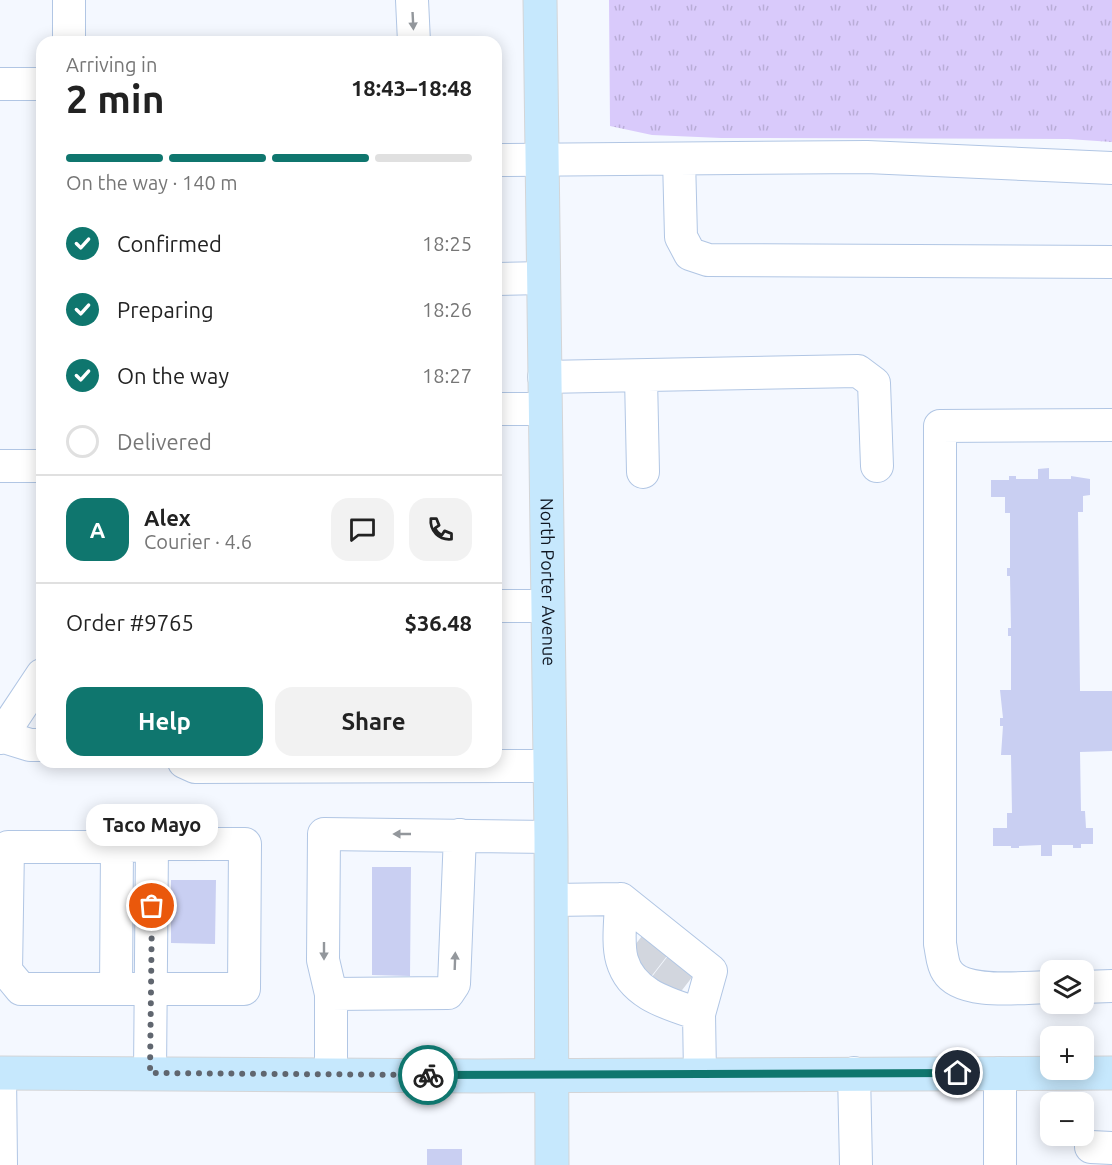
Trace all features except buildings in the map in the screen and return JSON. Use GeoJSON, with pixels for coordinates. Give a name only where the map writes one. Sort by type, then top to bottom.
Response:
{"type":"FeatureCollection","features":[{"type":"Feature","properties":{"kind":"main road","name":"North Porter Avenue"},"geometry":{"type":"LineString","coordinates":[[540,0],[540,158],[552,900],[552,1165]]}},
{"type":"Feature","properties":{"kind":"main road"},"geometry":{"type":"LineString","coordinates":[[0,1073],[553,1076],[1112,1073]]}},
{"type":"Feature","properties":{"kind":"street"},"geometry":{"type":"LineString","coordinates":[[69,0],[69,36]]}},
{"type":"Feature","properties":{"kind":"street"},"geometry":{"type":"LineString","coordinates":[[412,0],[414,36]]}},
{"type":"Feature","properties":{"kind":"street"},"geometry":{"type":"LineString","coordinates":[[0,84],[36,84]]}},
{"type":"Feature","properties":{"kind":"street"},"geometry":{"type":"LineString","coordinates":[[679,159],[681,237],[690,254],[708,260],[1112,262]]}},
{"type":"Feature","properties":{"kind":"street"},"geometry":{"type":"LineString","coordinates":[[502,160],[943,159],[1112,168]]}},
{"type":"Feature","properties":{"kind":"street"},"geometry":{"type":"LineString","coordinates":[[502,279],[543,278]]}},
{"type":"Feature","properties":{"kind":"street"},"geometry":{"type":"LineString","coordinates":[[544,377],[641,377],[858,371],[874,383],[877,466]]}},
{"type":"Feature","properties":{"kind":"street"},"geometry":{"type":"LineString","coordinates":[[641,377],[643,472]]}},
{"type":"Feature","properties":{"kind":"street"},"geometry":{"type":"LineString","coordinates":[[502,409],[545,410]]}},
{"type":"Feature","properties":{"kind":"street"},"geometry":{"type":"LineString","coordinates":[[1040,987],[969,987],[957,982],[947,972],[940,944],[940,426],[1112,425]]}},
{"type":"Feature","properties":{"kind":"street"},"geometry":{"type":"LineString","coordinates":[[0,466],[36,466]]}},
{"type":"Feature","properties":{"kind":"street"},"geometry":{"type":"LineString","coordinates":[[502,606],[548,606]]}},
{"type":"Feature","properties":{"kind":"street"},"geometry":{"type":"LineString","coordinates":[[36,684],[1,737],[36,745]]}},
{"type":"Feature","properties":{"kind":"street"},"geometry":{"type":"LineString","coordinates":[[502,766],[550,766]]}},
{"type":"Feature","properties":{"kind":"street"},"geometry":{"type":"LineString","coordinates":[[332,1075],[331,994],[323,960],[324,834],[551,837]]}},
{"type":"Feature","properties":{"kind":"street"},"geometry":{"type":"LineString","coordinates":[[331,994],[448,993],[454,984],[460,835]]}},
{"type":"Feature","properties":{"kind":"street"},"geometry":{"type":"LineString","coordinates":[[150,1073],[153,844]]}},
{"type":"Feature","properties":{"kind":"street"},"geometry":{"type":"LineString","coordinates":[[153,844],[245,844],[244,988],[21,988],[6,971],[8,847],[117,847],[153,844]]}},
{"type":"Feature","properties":{"kind":"street"},"geometry":{"type":"LineString","coordinates":[[116,988],[117,847]]}},
{"type":"Feature","properties":{"kind":"street"},"geometry":{"type":"LineString","coordinates":[[552,900],[621,899]]}},
{"type":"Feature","properties":{"kind":"street"},"geometry":{"type":"LineString","coordinates":[[621,899],[621,959],[647,956],[673,976],[711,971],[699,1014],[700,1074]]}},
{"type":"Feature","properties":{"kind":"street"},"geometry":{"type":"LineString","coordinates":[[621,899],[647,956],[673,976],[699,1014]]}},
{"type":"Feature","properties":{"kind":"street"},"geometry":{"type":"LineString","coordinates":[[1094,987],[1112,986]]}},
{"type":"Feature","properties":{"kind":"street"},"geometry":{"type":"LineString","coordinates":[[0,1073],[1,1165]]}},
{"type":"Feature","properties":{"kind":"street"},"geometry":{"type":"LineString","coordinates":[[854,1073],[856,1165]]}},
{"type":"Feature","properties":{"kind":"street"},"geometry":{"type":"LineString","coordinates":[[1000,1073],[1000,1165]]}},
{"type":"Feature","properties":{"kind":"green space"},"geometry":{"type":"Polygon","coordinates":[[[609,0],[1112,0],[1112,142],[1068,139],[721,138],[652,135],[610,126],[609,0]]]}},
{"type":"Feature","properties":{"kind":"tunnel"},"geometry":{"type":"LineString","coordinates":[[639,966],[656,944]]}},
{"type":"Feature","properties":{"kind":"tunnel"},"geometry":{"type":"LineString","coordinates":[[665,986],[682,964]]}},
{"type":"Feature","properties":{"kind":"way so far"},"geometry":{"type":"LineString","coordinates":[[152,906],[150,1073],[428,1075]]}},
{"type":"Feature","properties":{"kind":"place","name":"Taco Mayo"},"geometry":{"type":"Point","coordinates":[152,906]}},
{"type":"Feature","properties":{"kind":"route"},"geometry":{"type":"LineString","coordinates":[[428,1075],[958,1073]]}}]}
